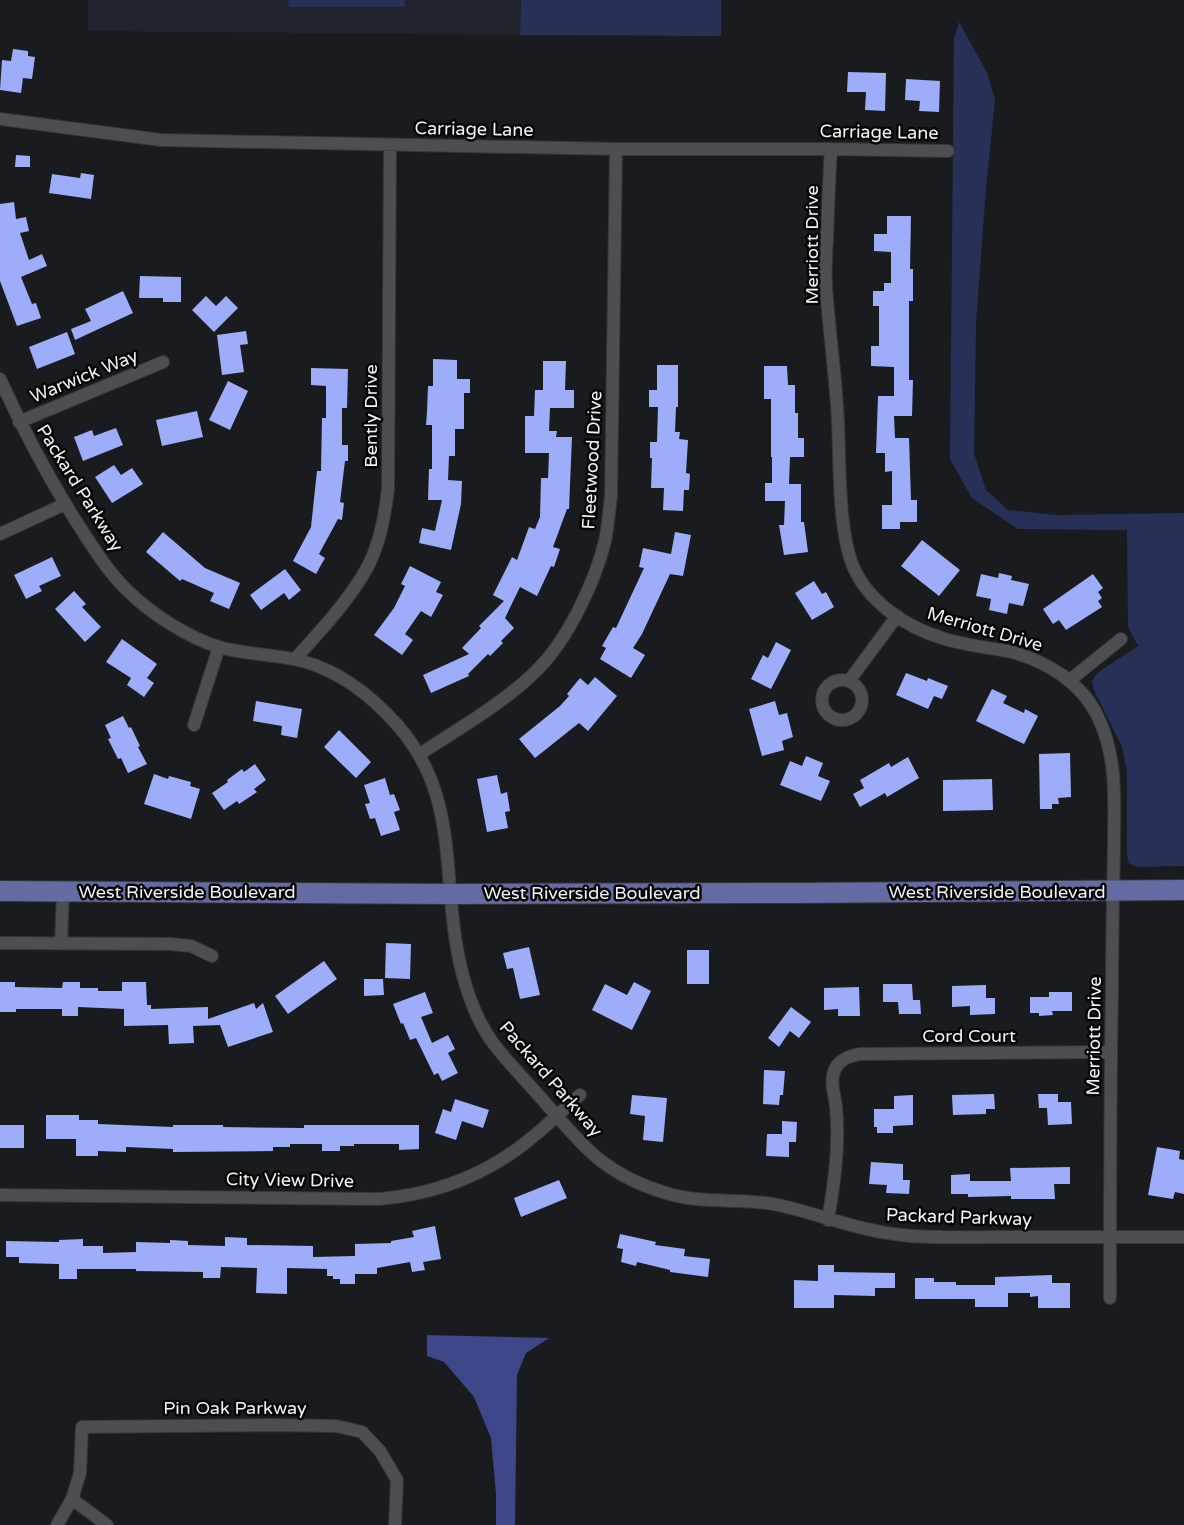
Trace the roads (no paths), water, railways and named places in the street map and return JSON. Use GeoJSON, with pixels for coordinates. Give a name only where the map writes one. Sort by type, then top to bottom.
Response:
{"type":"FeatureCollection","features":[{"type":"Feature","properties":{"kind":"main road","name":"West Riverside Boulevard"},"geometry":{"type":"LineString","coordinates":[[0,890],[450,894],[1184,890]]}},
{"type":"Feature","properties":{"kind":"street","name":"Carriage Lane"},"geometry":{"type":"LineString","coordinates":[[0,119],[161,140],[616,149],[948,151]]}},
{"type":"Feature","properties":{"kind":"street","name":"Bently Drive"},"geometry":{"type":"LineString","coordinates":[[295,659],[337,612],[368,567],[385,516],[388,489],[390,145]]}},
{"type":"Feature","properties":{"kind":"street","name":"Fleetwood Drive"},"geometry":{"type":"LineString","coordinates":[[420,754],[513,692],[539,669],[563,637],[577,614],[594,575],[605,541],[611,496],[616,149]]}},
{"type":"Feature","properties":{"kind":"street","name":"Merriott Drive"},"geometry":{"type":"LineString","coordinates":[[831,149],[825,283],[836,388],[843,510],[848,552],[855,569],[877,601],[916,628],[960,644],[1010,652],[1028,657],[1046,664],[1070,680],[1087,699],[1097,715],[1111,754],[1114,781],[1114,891],[1110,1052],[1110,1298]]}},
{"type":"Feature","properties":{"kind":"street","name":"Warwick Way"},"geometry":{"type":"LineString","coordinates":[[19,422],[162,362]]}},
{"type":"Feature","properties":{"kind":"street","name":"Packard Parkway"},"geometry":{"type":"LineString","coordinates":[[0,379],[19,422],[65,504],[100,557],[127,591],[161,618],[219,647],[295,659],[327,669],[353,685],[383,709],[406,733],[420,754],[431,776],[441,808],[457,948],[464,979],[475,1011],[492,1042],[556,1116],[598,1158],[625,1177],[679,1197],[774,1204],[864,1229],[916,1236],[1184,1238]]}},
{"type":"Feature","properties":{"kind":"street"},"geometry":{"type":"LineString","coordinates":[[0,534],[65,504]]}},
{"type":"Feature","properties":{"kind":"street"},"geometry":{"type":"LineString","coordinates":[[849,681],[897,616]]}},
{"type":"Feature","properties":{"kind":"street"},"geometry":{"type":"LineString","coordinates":[[1070,680],[1121,639]]}},
{"type":"Feature","properties":{"kind":"street"},"geometry":{"type":"LineString","coordinates":[[194,725],[219,647]]}},
{"type":"Feature","properties":{"kind":"street"},"geometry":{"type":"LineString","coordinates":[[62,944],[63,891]]}},
{"type":"Feature","properties":{"kind":"street"},"geometry":{"type":"LineString","coordinates":[[0,943],[170,944],[191,946],[212,956]]}},
{"type":"Feature","properties":{"kind":"street","name":"Cord Court"},"geometry":{"type":"LineString","coordinates":[[828,1220],[834,1180],[837,1126],[832,1078],[839,1062],[847,1057],[860,1054],[1110,1052]]}},
{"type":"Feature","properties":{"kind":"street","name":"City View Drive"},"geometry":{"type":"LineString","coordinates":[[0,1195],[380,1199],[408,1196],[442,1188],[472,1176],[513,1152],[580,1095]]}},
{"type":"Feature","properties":{"kind":"street","name":"Pin Oak Parkway"},"geometry":{"type":"LineString","coordinates":[[72,1499],[80,1473],[82,1427],[336,1426],[362,1432],[380,1450],[397,1480],[395,1525]]}},
{"type":"Feature","properties":{"kind":"street"},"geometry":{"type":"LineString","coordinates":[[57,1525],[72,1499],[107,1525]]}}]}
